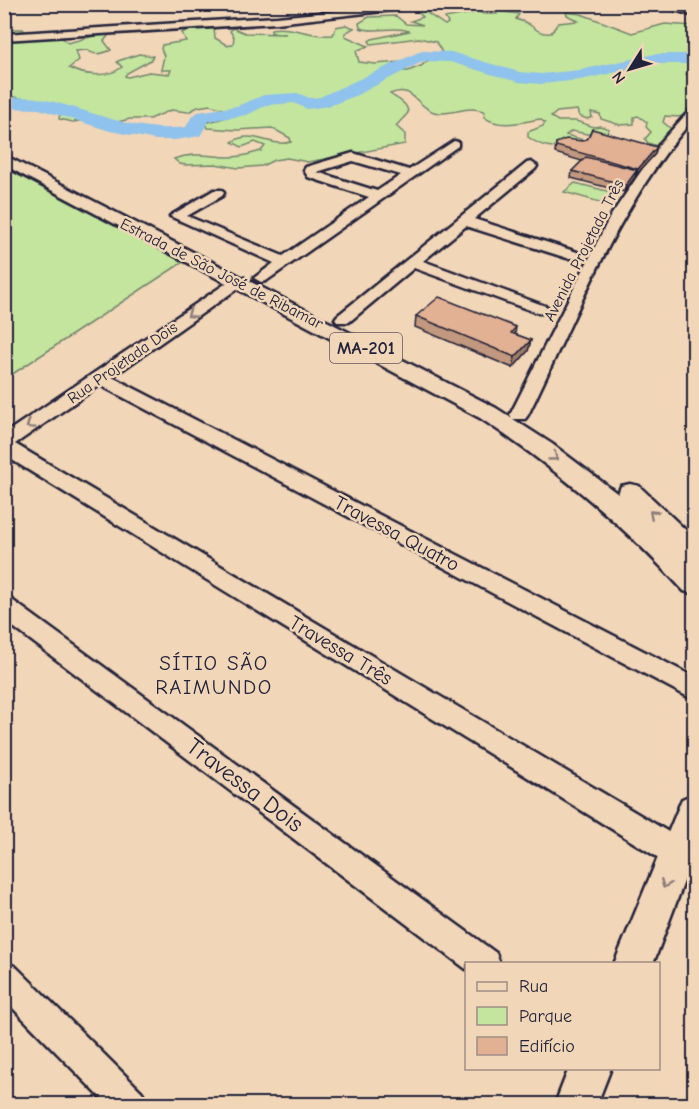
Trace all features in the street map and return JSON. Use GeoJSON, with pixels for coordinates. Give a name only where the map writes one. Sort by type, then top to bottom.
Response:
{"type":"FeatureCollection","features":[{"type":"Feature","properties":{"kind":"main road","name":"Estrada de São José de Ribamar"},"geometry":{"type":"LineString","coordinates":[[5,150],[343,319],[519,415],[603,472],[694,552]]}},
{"type":"Feature","properties":{"kind":"main road","name":"Estrada de São José de Ribamar"},"geometry":{"type":"LineString","coordinates":[[5,150],[239,281],[466,400],[520,433],[588,482],[623,511],[694,583]]}},
{"type":"Feature","properties":{"kind":"main road"},"geometry":{"type":"LineString","coordinates":[[633,962],[694,811]]}},
{"type":"Feature","properties":{"kind":"main road"},"geometry":{"type":"LineString","coordinates":[[576,1104],[589,1070]]}},
{"type":"Feature","properties":{"kind":"street"},"geometry":{"type":"LineString","coordinates":[[4,37],[277,20],[441,4]]}},
{"type":"Feature","properties":{"kind":"street"},"geometry":{"type":"LineString","coordinates":[[661,4],[694,14]]}},
{"type":"Feature","properties":{"kind":"street","name":"Avenida Projetada Três"},"geometry":{"type":"LineString","coordinates":[[519,415],[625,202],[641,178],[694,112]]}},
{"type":"Feature","properties":{"kind":"street"},"geometry":{"type":"LineString","coordinates":[[261,278],[454,144]]}},
{"type":"Feature","properties":{"kind":"street"},"geometry":{"type":"LineString","coordinates":[[379,196],[312,174],[310,170],[353,157],[411,174]]}},
{"type":"Feature","properties":{"kind":"street"},"geometry":{"type":"LineString","coordinates":[[343,319],[531,166]]}},
{"type":"Feature","properties":{"kind":"street"},"geometry":{"type":"LineString","coordinates":[[218,193],[177,216],[284,262]]}},
{"type":"Feature","properties":{"kind":"street"},"geometry":{"type":"LineString","coordinates":[[465,221],[572,255]]}},
{"type":"Feature","properties":{"kind":"street"},"geometry":{"type":"LineString","coordinates":[[414,263],[543,310]]}},
{"type":"Feature","properties":{"kind":"street","name":"Rua Projetada Dois"},"geometry":{"type":"LineString","coordinates":[[4,445],[239,281]]}},
{"type":"Feature","properties":{"kind":"street","name":"Travessa Quatro"},"geometry":{"type":"LineString","coordinates":[[99,377],[694,689]]}},
{"type":"Feature","properties":{"kind":"street","name":"Travessa Três"},"geometry":{"type":"LineString","coordinates":[[4,445],[677,853]]}},
{"type":"Feature","properties":{"kind":"street","name":"Travessa Dois"},"geometry":{"type":"LineString","coordinates":[[4,607],[483,962]]}},
{"type":"Feature","properties":{"kind":"street"},"geometry":{"type":"LineString","coordinates":[[4,977],[130,1104]]}},
{"type":"Feature","properties":{"kind":"green space"},"geometry":{"type":"Polygon","coordinates":[[[421,9],[445,25],[448,23],[445,18],[472,13],[470,9],[484,14],[497,14],[497,11],[519,14],[516,19],[547,33],[551,33],[558,23],[578,21],[566,12],[581,14],[632,33],[665,24],[694,26],[694,37],[691,39],[694,40],[694,72],[686,74],[694,80],[691,90],[694,95],[694,109],[681,116],[665,116],[663,122],[676,133],[663,148],[648,143],[645,139],[651,132],[646,127],[647,122],[638,116],[634,117],[634,124],[620,125],[601,119],[600,114],[591,112],[592,117],[587,119],[579,116],[577,110],[557,112],[551,117],[558,121],[576,121],[609,129],[602,137],[572,131],[566,135],[584,140],[585,144],[549,147],[528,137],[528,132],[545,123],[540,119],[504,124],[490,121],[484,117],[485,112],[479,110],[434,112],[409,94],[398,92],[390,94],[402,102],[408,110],[396,126],[405,134],[405,144],[308,162],[287,158],[274,160],[262,166],[238,168],[215,164],[186,165],[174,159],[194,155],[240,156],[261,151],[265,146],[255,142],[242,147],[232,142],[240,138],[254,137],[283,143],[291,142],[290,138],[272,128],[236,130],[208,128],[205,123],[224,118],[231,113],[210,105],[188,112],[171,110],[150,119],[130,119],[113,123],[92,119],[73,122],[59,119],[60,113],[67,109],[61,106],[5,95],[5,26],[12,25],[12,29],[23,29],[28,37],[61,37],[68,43],[105,33],[108,36],[104,41],[111,50],[99,54],[87,50],[76,51],[79,60],[69,68],[82,73],[96,75],[110,73],[122,67],[118,61],[139,54],[153,56],[151,60],[127,73],[125,76],[128,77],[149,72],[169,74],[171,70],[161,70],[164,56],[162,45],[186,41],[182,33],[189,29],[214,28],[215,38],[228,46],[233,44],[234,37],[230,31],[233,28],[245,33],[286,34],[271,32],[271,29],[279,28],[317,35],[333,35],[336,27],[346,25],[354,28],[345,33],[345,36],[368,46],[356,51],[359,62],[375,64],[400,62],[398,71],[408,71],[443,54],[436,42],[419,38],[371,44],[369,41],[372,39],[409,31],[403,29],[366,30],[360,28],[359,23],[369,17],[396,16],[406,24],[423,25],[411,21],[423,17],[416,10],[421,9]]]}},
{"type":"Feature","properties":{"kind":"green space"},"geometry":{"type":"Polygon","coordinates":[[[5,168],[183,262],[5,379],[5,168]]]}},
{"type":"Feature","properties":{"kind":"green space"},"geometry":{"type":"Polygon","coordinates":[[[575,183],[615,193],[603,203],[564,192],[575,183]]]}},
{"type":"Feature","properties":{"kind":"building"},"geometry":{"type":"Polygon","coordinates":[[[592,129],[657,147],[638,169],[556,146],[556,143],[566,139],[582,141],[588,138],[592,129]]]}},
{"type":"Feature","properties":{"kind":"building"},"geometry":{"type":"Polygon","coordinates":[[[586,157],[637,170],[626,185],[572,171],[586,157]]]}},
{"type":"Feature","properties":{"kind":"building"},"geometry":{"type":"Polygon","coordinates":[[[439,297],[516,327],[511,333],[531,340],[515,357],[416,316],[439,297]]]}},
{"type":"Feature","properties":{"kind":"waterway"},"geometry":{"type":"LineString","coordinates":[[4,103],[38,103],[117,127],[156,134],[175,134],[193,132],[198,120],[204,116],[241,111],[264,100],[297,98],[307,104],[323,102],[349,92],[421,56],[451,57],[518,77],[541,79],[580,75],[655,59],[694,59]]}},
{"type":"Feature","properties":{"kind":"district","name":"SÍTIO SÃO RAIMUNDO"},"geometry":{"type":"Point","coordinates":[214,675]}}]}
